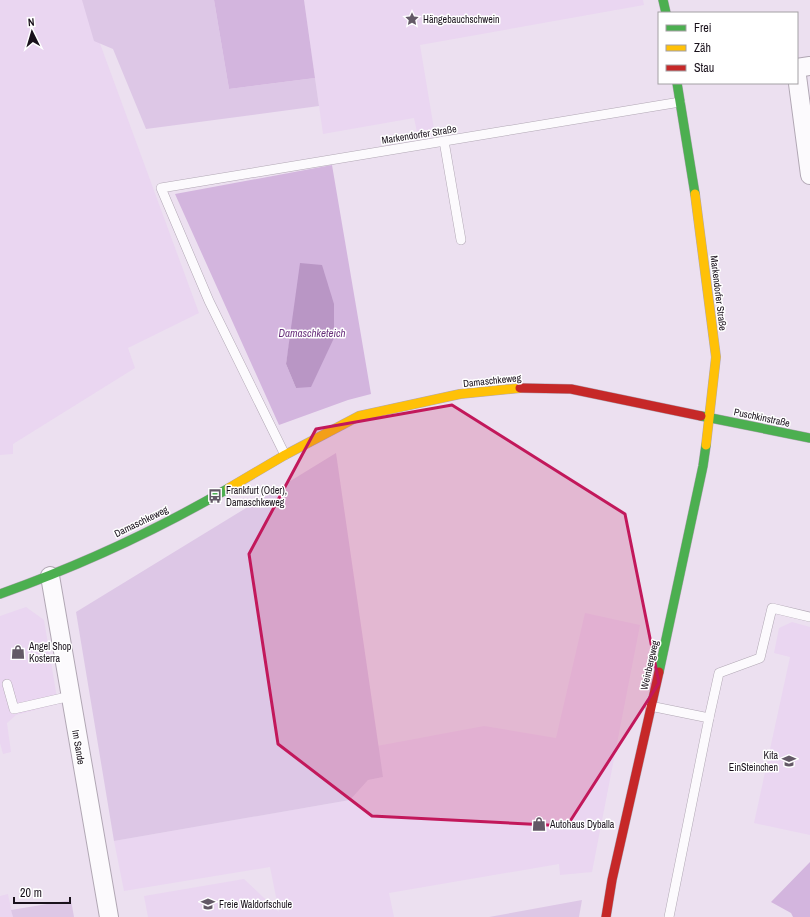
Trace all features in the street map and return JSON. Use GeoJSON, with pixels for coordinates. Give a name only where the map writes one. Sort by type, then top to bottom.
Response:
{"type":"FeatureCollection","features":[{"type":"Feature","properties":{"kind":"street"},"geometry":{"type":"LineString","coordinates":[[664,0],[666,12]]}},
{"type":"Feature","properties":{"kind":"street"},"geometry":{"type":"LineString","coordinates":[[798,68],[810,66]]}},
{"type":"Feature","properties":{"kind":"street"},"geometry":{"type":"LineString","coordinates":[[798,79],[806,107],[810,175]]}},
{"type":"Feature","properties":{"kind":"street","name":"Markendorfer Straße"},"geometry":{"type":"LineString","coordinates":[[677,84],[696,198],[716,357],[710,417]]}},
{"type":"Feature","properties":{"kind":"street","name":"Damaschkeweg"},"geometry":{"type":"LineString","coordinates":[[0,594],[50,576],[136,537],[215,496],[285,455],[359,416],[460,394],[526,387],[571,389],[710,417]]}},
{"type":"Feature","properties":{"kind":"street","name":"Puschkinstraße"},"geometry":{"type":"LineString","coordinates":[[710,417],[810,438]]}},
{"type":"Feature","properties":{"kind":"street","name":"Weinbergweg"},"geometry":{"type":"LineString","coordinates":[[606,917],[612,880],[670,622],[703,466],[710,417]]}},
{"type":"Feature","properties":{"kind":"street","name":"Im Sande"},"geometry":{"type":"LineString","coordinates":[[50,576],[109,917]]}},
{"type":"Feature","properties":{"kind":"lane","name":"Markendorfer Straße"},"geometry":{"type":"LineString","coordinates":[[285,455],[209,301],[161,188],[680,102]]}},
{"type":"Feature","properties":{"kind":"lane"},"geometry":{"type":"LineString","coordinates":[[444,141],[461,240]]}},
{"type":"Feature","properties":{"kind":"lane"},"geometry":{"type":"LineString","coordinates":[[669,917],[719,673],[760,658],[772,608],[810,617]]}},
{"type":"Feature","properties":{"kind":"lane"},"geometry":{"type":"LineString","coordinates":[[7,684],[14,709],[71,696]]}},
{"type":"Feature","properties":{"kind":"lane"},"geometry":{"type":"LineString","coordinates":[[650,706],[709,718]]}},
{"type":"Feature","properties":{"kind":"highlighted area"},"geometry":{"type":"Polygon","coordinates":[[[452,405],[625,514],[659,683],[567,826],[372,816],[278,744],[249,554],[316,429],[452,405]]]}},
{"type":"Feature","properties":{"kind":"shaded area"},"geometry":{"type":"Polygon","coordinates":[[[0,0],[84,0],[199,313],[128,348],[135,368],[13,444],[13,454],[0,455],[0,0]]]}},
{"type":"Feature","properties":{"kind":"shaded area"},"geometry":{"type":"Polygon","coordinates":[[[82,0],[214,0],[229,89],[315,78],[319,106],[146,129],[113,49],[94,41],[82,0]]]}},
{"type":"Feature","properties":{"kind":"shaded area"},"geometry":{"type":"Polygon","coordinates":[[[214,0],[304,0],[315,78],[229,89],[214,0]]]}},
{"type":"Feature","properties":{"kind":"shaded area"},"geometry":{"type":"Polygon","coordinates":[[[304,0],[643,0],[644,5],[420,45],[435,135],[418,137],[414,118],[323,134],[304,0]]]}},
{"type":"Feature","properties":{"kind":"shaded area"},"geometry":{"type":"Polygon","coordinates":[[[332,165],[371,394],[348,400],[279,425],[175,194],[332,165]],[[294,314],[286,364],[296,388],[294,314]]]}},
{"type":"Feature","properties":{"kind":"shaded area"},"geometry":{"type":"Polygon","coordinates":[[[336,453],[383,777],[368,780],[350,800],[114,841],[76,612],[336,453]]]}},
{"type":"Feature","properties":{"kind":"shaded area"},"geometry":{"type":"Polygon","coordinates":[[[26,607],[44,620],[58,704],[16,715],[7,723],[11,752],[3,754],[0,743],[0,616],[26,607]]]}},
{"type":"Feature","properties":{"kind":"shaded area"},"geometry":{"type":"Polygon","coordinates":[[[585,613],[640,625],[592,872],[560,875],[559,864],[389,893],[394,917],[148,917],[144,896],[244,879],[279,912],[270,867],[124,891],[114,841],[350,800],[368,780],[383,777],[377,746],[484,726],[556,738],[585,613]]]}},
{"type":"Feature","properties":{"kind":"shaded area","name":"Kita EinSteinchen"},"geometry":{"type":"Polygon","coordinates":[[[792,622],[810,627],[810,835],[754,823],[790,657],[774,653],[779,628],[792,622]]]}},
{"type":"Feature","properties":{"kind":"shaded area"},"geometry":{"type":"Polygon","coordinates":[[[810,862],[810,917],[793,917],[791,913],[771,902],[810,862]]]}},
{"type":"Feature","properties":{"kind":"shaded area"},"geometry":{"type":"Polygon","coordinates":[[[8,894],[13,917],[0,917],[0,896],[8,894]]]}},
{"type":"Feature","properties":{"kind":"shaded area"},"geometry":{"type":"Polygon","coordinates":[[[71,900],[74,917],[13,917],[11,910],[71,900]]]}},
{"type":"Feature","properties":{"kind":"shaded area"},"geometry":{"type":"Polygon","coordinates":[[[582,900],[579,917],[489,917],[582,900]]]}},
{"type":"Feature","properties":{"kind":"water","name":"Damaschketeich"},"geometry":{"type":"Polygon","coordinates":[[[300,263],[322,265],[334,304],[334,338],[311,387],[296,388],[286,364],[300,263]]]}},
{"type":"Feature","properties":{"kind":"traffic: fast"},"geometry":{"type":"LineString","coordinates":[[663,0],[666,12]]}},
{"type":"Feature","properties":{"kind":"traffic: fast"},"geometry":{"type":"LineString","coordinates":[[677,84],[695,194]]}},
{"type":"Feature","properties":{"kind":"traffic: fast"},"geometry":{"type":"LineString","coordinates":[[701,416],[810,438]]}},
{"type":"Feature","properties":{"kind":"traffic: fast"},"geometry":{"type":"LineString","coordinates":[[659,672],[703,466],[706,445]]}},
{"type":"Feature","properties":{"kind":"traffic: fast"},"geometry":{"type":"LineString","coordinates":[[0,594],[59,572],[146,533],[229,488]]}},
{"type":"Feature","properties":{"kind":"traffic: slow"},"geometry":{"type":"LineString","coordinates":[[695,194],[716,357],[706,445]]}},
{"type":"Feature","properties":{"kind":"traffic: slow"},"geometry":{"type":"LineString","coordinates":[[229,488],[285,455],[359,416],[460,394],[520,388]]}},
{"type":"Feature","properties":{"kind":"traffic: jam"},"geometry":{"type":"LineString","coordinates":[[520,388],[571,389],[701,416]]}},
{"type":"Feature","properties":{"kind":"traffic: jam"},"geometry":{"type":"LineString","coordinates":[[606,917],[612,880],[659,672]]}},
{"type":"Feature","properties":{"kind":"place","name":"Hängebauchschwein"},"geometry":{"type":"Point","coordinates":[412,19]}},
{"type":"Feature","properties":{"kind":"place","name":"Frankfurt (Oder), Damaschkeweg"},"geometry":{"type":"Point","coordinates":[215,496]}},
{"type":"Feature","properties":{"kind":"place","name":"Angel Shop Kosterra"},"geometry":{"type":"Point","coordinates":[18,652]}},
{"type":"Feature","properties":{"kind":"place","name":"Kita EinSteinchen"},"geometry":{"type":"Point","coordinates":[789,761]}},
{"type":"Feature","properties":{"kind":"place","name":"Autohaus Dyballa"},"geometry":{"type":"Point","coordinates":[539,824]}},
{"type":"Feature","properties":{"kind":"place","name":"Freie Waldorfschule"},"geometry":{"type":"Point","coordinates":[208,904]}}]}
